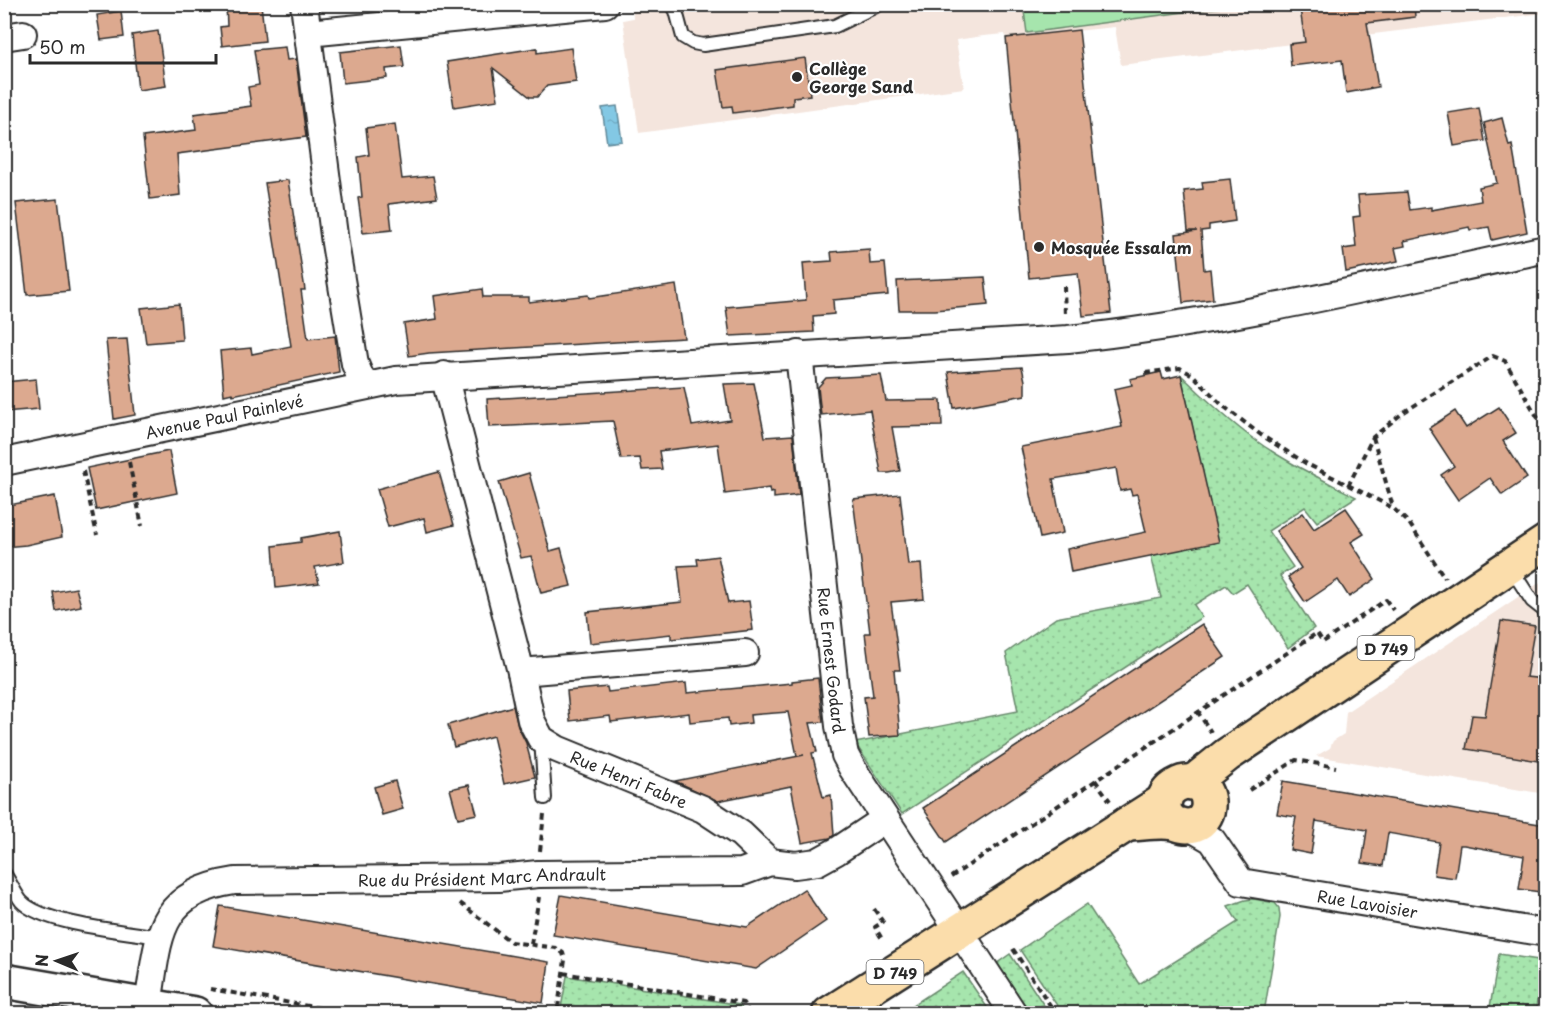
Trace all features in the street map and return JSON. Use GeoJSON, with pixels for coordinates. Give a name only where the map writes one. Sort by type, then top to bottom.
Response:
{"type":"FeatureCollection","features":[{"type":"Feature","properties":{"kind":"main road","name":"D 749"},"geometry":{"type":"LineString","coordinates":[[830,1014],[1125,824],[1192,811],[1227,754],[1545,542]]}},
{"type":"Feature","properties":{"kind":"main road"},"geometry":{"type":"LineString","coordinates":[[4,981],[195,1014]]}},
{"type":"Feature","properties":{"kind":"street"},"geometry":{"type":"LineString","coordinates":[[304,4],[335,243],[355,364],[364,386]]}},
{"type":"Feature","properties":{"kind":"street"},"geometry":{"type":"LineString","coordinates":[[308,33],[605,4]]}},
{"type":"Feature","properties":{"kind":"street","name":"Avenue Paul Painlevé"},"geometry":{"type":"LineString","coordinates":[[4,462],[396,380],[444,375],[1059,339],[1143,331],[1234,315],[1545,249]]}},
{"type":"Feature","properties":{"kind":"street","name":"Rue Ernest Godard"},"geometry":{"type":"LineString","coordinates":[[800,354],[838,726],[845,755],[1014,1014]]}},
{"type":"Feature","properties":{"kind":"street"},"geometry":{"type":"LineString","coordinates":[[444,375],[521,672],[531,720],[541,739]]}},
{"type":"Feature","properties":{"kind":"street"},"geometry":{"type":"LineString","coordinates":[[521,672],[745,653]]}},
{"type":"Feature","properties":{"kind":"street","name":"Rue Henri Fabre"},"geometry":{"type":"LineString","coordinates":[[541,739],[557,749],[703,809],[741,834],[770,862]]}},
{"type":"Feature","properties":{"kind":"street","name":"Rue Lavoisier"},"geometry":{"type":"LineString","coordinates":[[1192,811],[1241,882],[1545,933]]}},
{"type":"Feature","properties":{"kind":"street","name":"Rue du Président Marc Andrault"},"geometry":{"type":"LineString","coordinates":[[148,1005],[160,937],[167,919],[179,903],[195,892],[214,884],[236,881],[499,878],[538,874],[742,872],[770,862],[795,865],[817,862],[885,819]]}},
{"type":"Feature","properties":{"kind":"lane"},"geometry":{"type":"LineString","coordinates":[[672,4],[683,37],[693,43],[703,45],[835,26],[880,4]]}},
{"type":"Feature","properties":{"kind":"lane"},"geometry":{"type":"LineString","coordinates":[[1510,566],[1532,601],[1545,612]]}},
{"type":"Feature","properties":{"kind":"lane"},"geometry":{"type":"LineString","coordinates":[[541,739],[545,798]]}},
{"type":"Feature","properties":{"kind":"lane"},"geometry":{"type":"LineString","coordinates":[[4,873],[22,902],[38,913],[71,922],[160,937]]}},
{"type":"Feature","properties":{"kind":"path"},"geometry":{"type":"LineString","coordinates":[[1348,486],[1373,437],[1404,412],[1493,356],[1505,361],[1545,432]]}},
{"type":"Feature","properties":{"kind":"path"},"geometry":{"type":"LineString","coordinates":[[1145,373],[1180,368],[1193,375],[1222,405],[1261,435],[1307,464],[1394,508],[1409,523],[1459,600]]}},
{"type":"Feature","properties":{"kind":"path"},"geometry":{"type":"LineString","coordinates":[[124,437],[142,526]]}},
{"type":"Feature","properties":{"kind":"path"},"geometry":{"type":"LineString","coordinates":[[1373,437],[1394,508]]}},
{"type":"Feature","properties":{"kind":"path"},"geometry":{"type":"LineString","coordinates":[[78,446],[97,535]]}},
{"type":"Feature","properties":{"kind":"path"},"geometry":{"type":"LineString","coordinates":[[933,889],[1317,633],[1323,642],[1386,600],[1408,633]]}},
{"type":"Feature","properties":{"kind":"path"},"geometry":{"type":"LineString","coordinates":[[1249,790],[1296,760],[1336,767]]}},
{"type":"Feature","properties":{"kind":"path"},"geometry":{"type":"LineString","coordinates":[[531,945],[539,897],[538,874],[545,798]]}},
{"type":"Feature","properties":{"kind":"path"},"geometry":{"type":"LineString","coordinates":[[457,900],[511,942],[556,948],[563,953],[565,960],[557,1014]]}},
{"type":"Feature","properties":{"kind":"path"},"geometry":{"type":"LineString","coordinates":[[874,909],[883,922],[875,927],[882,939]]}},
{"type":"Feature","properties":{"kind":"path"},"geometry":{"type":"LineString","coordinates":[[1013,949],[1056,1014]]}},
{"type":"Feature","properties":{"kind":"path"},"geometry":{"type":"LineString","coordinates":[[563,973],[742,1003],[750,1014]]}},
{"type":"Feature","properties":{"kind":"shaded area","name":"Collège George Sand"},"geometry":{"type":"Polygon","coordinates":[[[632,4],[1546,5],[1545,13],[1121,65],[1115,27],[1006,38],[1005,34],[983,36],[956,40],[964,88],[639,133],[623,20],[633,18],[632,4]]]}},
{"type":"Feature","properties":{"kind":"shaded area"},"geometry":{"type":"Polygon","coordinates":[[[1545,579],[1545,794],[1316,756],[1330,748],[1333,741],[1344,734],[1346,712],[1545,579]]]}},
{"type":"Feature","properties":{"kind":"green space"},"geometry":{"type":"Polygon","coordinates":[[[1023,4],[1237,4],[1237,5],[1027,33],[1023,4]]]}},
{"type":"Feature","properties":{"kind":"green space"},"geometry":{"type":"Polygon","coordinates":[[[1181,375],[1224,415],[1263,446],[1356,497],[1317,522],[1305,507],[1268,531],[1293,567],[1280,576],[1314,628],[1288,648],[1247,584],[1233,593],[1226,585],[1194,605],[1202,617],[902,814],[855,743],[1018,711],[1006,653],[1056,618],[1161,598],[1151,555],[1218,542],[1181,375]]]}},
{"type":"Feature","properties":{"kind":"green space"},"geometry":{"type":"Polygon","coordinates":[[[1254,899],[1275,903],[1279,908],[1280,917],[1264,1013],[1231,1013],[1224,1008],[1221,1014],[1062,1013],[1020,950],[1087,904],[1139,984],[1238,922],[1228,906],[1254,899]]]}},
{"type":"Feature","properties":{"kind":"green space"},"geometry":{"type":"Polygon","coordinates":[[[1010,954],[1049,1013],[1029,1013],[996,964],[1010,954]]]}},
{"type":"Feature","properties":{"kind":"green space"},"geometry":{"type":"Polygon","coordinates":[[[1499,954],[1545,961],[1545,985],[1540,984],[1535,1013],[1489,1013],[1499,954]]]}},
{"type":"Feature","properties":{"kind":"green space"},"geometry":{"type":"Polygon","coordinates":[[[963,972],[991,1013],[901,1013],[963,972]]]}},
{"type":"Feature","properties":{"kind":"green space"},"geometry":{"type":"Polygon","coordinates":[[[567,976],[740,1005],[743,1011],[739,1014],[560,1013],[567,976]]]}},
{"type":"Feature","properties":{"kind":"water"},"geometry":{"type":"Polygon","coordinates":[[[617,106],[622,141],[607,143],[602,108],[617,106]]]}},
{"type":"Feature","properties":{"kind":"building"},"geometry":{"type":"Polygon","coordinates":[[[226,4],[261,4],[265,41],[222,46],[220,27],[227,26],[226,4]]]}},
{"type":"Feature","properties":{"kind":"building"},"geometry":{"type":"Polygon","coordinates":[[[1337,4],[1414,4],[1415,17],[1367,23],[1378,87],[1346,93],[1342,60],[1291,66],[1289,44],[1305,42],[1300,9],[1337,4]]]}},
{"type":"Feature","properties":{"kind":"building"},"geometry":{"type":"Polygon","coordinates":[[[121,11],[124,37],[101,40],[97,15],[121,11]]]}},
{"type":"Feature","properties":{"kind":"building"},"geometry":{"type":"Polygon","coordinates":[[[1079,30],[1111,313],[1083,316],[1078,273],[1029,278],[1006,38],[1079,30]]]}},
{"type":"Feature","properties":{"kind":"building"},"geometry":{"type":"Polygon","coordinates":[[[158,31],[166,86],[138,90],[132,35],[158,31]]]}},
{"type":"Feature","properties":{"kind":"building"},"geometry":{"type":"Polygon","coordinates":[[[401,45],[404,67],[386,69],[387,78],[343,83],[340,52],[401,45]]]}},
{"type":"Feature","properties":{"kind":"building"},"geometry":{"type":"Polygon","coordinates":[[[285,47],[287,60],[296,59],[306,137],[177,154],[180,195],[150,199],[143,137],[196,130],[194,114],[251,106],[248,87],[259,85],[254,50],[285,47]]]}},
{"type":"Feature","properties":{"kind":"building"},"geometry":{"type":"Polygon","coordinates":[[[537,48],[537,53],[571,48],[576,82],[547,86],[537,97],[530,97],[493,68],[498,100],[454,107],[447,62],[537,48]]]}},
{"type":"Feature","properties":{"kind":"building"},"geometry":{"type":"Polygon","coordinates":[[[805,58],[810,95],[793,97],[793,105],[733,113],[732,106],[723,107],[717,70],[805,58]]]}},
{"type":"Feature","properties":{"kind":"building"},"geometry":{"type":"Polygon","coordinates":[[[1479,108],[1485,141],[1454,146],[1448,113],[1479,108]]]}},
{"type":"Feature","properties":{"kind":"building"},"geometry":{"type":"Polygon","coordinates":[[[1502,118],[1509,146],[1512,145],[1527,232],[1492,240],[1489,227],[1470,230],[1469,227],[1404,241],[1405,246],[1395,248],[1398,261],[1346,272],[1343,249],[1356,247],[1353,217],[1360,216],[1358,195],[1407,192],[1410,210],[1431,207],[1431,210],[1481,201],[1479,187],[1497,183],[1484,123],[1502,118]]]}},
{"type":"Feature","properties":{"kind":"building"},"geometry":{"type":"Polygon","coordinates":[[[395,124],[402,179],[433,176],[437,198],[389,204],[392,230],[363,233],[358,198],[362,197],[358,157],[369,155],[366,128],[395,124]]]}},
{"type":"Feature","properties":{"kind":"building"},"geometry":{"type":"Polygon","coordinates":[[[1230,179],[1235,221],[1209,225],[1209,230],[1201,231],[1204,270],[1210,269],[1213,299],[1183,303],[1176,234],[1197,231],[1188,231],[1184,191],[1203,189],[1202,182],[1230,179]]]}},
{"type":"Feature","properties":{"kind":"building"},"geometry":{"type":"Polygon","coordinates":[[[288,180],[305,290],[301,290],[308,339],[335,336],[339,372],[224,395],[220,351],[251,348],[252,354],[291,346],[265,183],[288,180]]]}},
{"type":"Feature","properties":{"kind":"building"},"geometry":{"type":"Polygon","coordinates":[[[58,199],[69,291],[27,295],[16,203],[58,199]]]}},
{"type":"Feature","properties":{"kind":"building"},"geometry":{"type":"Polygon","coordinates":[[[869,249],[870,264],[885,263],[888,295],[833,300],[834,314],[813,316],[814,332],[730,336],[726,307],[806,300],[803,263],[832,261],[831,252],[869,249]]]}},
{"type":"Feature","properties":{"kind":"building"},"geometry":{"type":"Polygon","coordinates":[[[985,277],[988,305],[935,310],[899,310],[897,281],[985,277]]]}},
{"type":"Feature","properties":{"kind":"building"},"geometry":{"type":"Polygon","coordinates":[[[676,285],[684,338],[409,356],[404,324],[437,319],[434,296],[482,289],[483,297],[529,297],[529,302],[588,295],[589,298],[676,285]]]}},
{"type":"Feature","properties":{"kind":"building"},"geometry":{"type":"Polygon","coordinates":[[[179,304],[182,340],[146,343],[141,308],[179,304]]]}},
{"type":"Feature","properties":{"kind":"building"},"geometry":{"type":"Polygon","coordinates":[[[127,339],[135,415],[114,419],[106,340],[127,339]]]}},
{"type":"Feature","properties":{"kind":"building"},"geometry":{"type":"Polygon","coordinates":[[[1022,367],[1025,395],[954,408],[948,372],[1022,367]]]}},
{"type":"Feature","properties":{"kind":"building"},"geometry":{"type":"Polygon","coordinates":[[[1161,372],[1163,379],[1181,375],[1219,542],[1071,572],[1067,549],[1146,532],[1137,494],[1132,495],[1130,489],[1120,491],[1116,468],[1053,479],[1063,533],[1040,538],[1021,447],[1122,427],[1114,389],[1132,385],[1130,379],[1161,372]]]}},
{"type":"Feature","properties":{"kind":"building"},"geometry":{"type":"Polygon","coordinates":[[[881,375],[886,401],[941,400],[942,426],[892,427],[900,471],[889,473],[881,473],[870,410],[821,415],[818,387],[826,378],[881,375]]]}},
{"type":"Feature","properties":{"kind":"building"},"geometry":{"type":"Polygon","coordinates":[[[36,379],[39,409],[4,412],[4,382],[36,379]]]}},
{"type":"Feature","properties":{"kind":"building"},"geometry":{"type":"Polygon","coordinates":[[[754,383],[765,437],[793,435],[799,495],[774,498],[774,492],[770,493],[769,488],[725,494],[718,444],[659,451],[662,469],[642,470],[640,458],[621,459],[613,421],[489,427],[487,399],[684,387],[692,426],[730,420],[724,384],[754,383]]]}},
{"type":"Feature","properties":{"kind":"building"},"geometry":{"type":"Polygon","coordinates":[[[1499,407],[1516,433],[1503,441],[1527,478],[1502,495],[1490,478],[1458,500],[1441,475],[1454,466],[1429,428],[1455,411],[1466,428],[1499,407]]]}},
{"type":"Feature","properties":{"kind":"building"},"geometry":{"type":"Polygon","coordinates":[[[169,451],[177,493],[96,510],[87,468],[169,451]]]}},
{"type":"Feature","properties":{"kind":"building"},"geometry":{"type":"Polygon","coordinates":[[[439,472],[454,525],[427,532],[424,518],[388,527],[377,489],[439,472]]]}},
{"type":"Feature","properties":{"kind":"building"},"geometry":{"type":"Polygon","coordinates":[[[529,473],[550,551],[561,548],[571,586],[541,593],[531,556],[521,558],[499,482],[529,473]]]}},
{"type":"Feature","properties":{"kind":"building"},"geometry":{"type":"Polygon","coordinates":[[[900,494],[908,565],[921,564],[924,599],[891,602],[900,670],[894,670],[900,735],[869,737],[864,697],[873,696],[865,633],[870,633],[853,499],[900,494]]]}},
{"type":"Feature","properties":{"kind":"building"},"geometry":{"type":"Polygon","coordinates":[[[55,496],[62,537],[4,547],[4,506],[55,496]]]}},
{"type":"Feature","properties":{"kind":"building"},"geometry":{"type":"Polygon","coordinates":[[[1346,508],[1364,534],[1351,542],[1375,579],[1349,597],[1338,580],[1305,602],[1288,577],[1301,568],[1276,531],[1303,513],[1314,529],[1346,508]]]}},
{"type":"Feature","properties":{"kind":"building"},"geometry":{"type":"Polygon","coordinates":[[[340,531],[344,562],[315,567],[319,583],[276,588],[273,546],[301,542],[301,538],[340,531]]]}},
{"type":"Feature","properties":{"kind":"building"},"geometry":{"type":"Polygon","coordinates":[[[718,556],[728,603],[749,601],[753,630],[671,639],[671,634],[590,643],[587,612],[682,602],[678,566],[698,565],[697,559],[718,556]]]}},
{"type":"Feature","properties":{"kind":"building"},"geometry":{"type":"Polygon","coordinates":[[[76,588],[81,606],[56,611],[53,592],[76,588]]]}},
{"type":"Feature","properties":{"kind":"building"},"geometry":{"type":"Polygon","coordinates":[[[1501,621],[1535,626],[1526,677],[1545,679],[1545,762],[1466,749],[1472,715],[1485,716],[1501,621]]]}},
{"type":"Feature","properties":{"kind":"building"},"geometry":{"type":"Polygon","coordinates":[[[1202,624],[1225,657],[946,842],[923,808],[1202,624]]]}},
{"type":"Feature","properties":{"kind":"building"},"geometry":{"type":"Polygon","coordinates":[[[818,678],[823,722],[810,723],[817,752],[812,753],[823,797],[831,795],[834,835],[830,838],[802,843],[791,786],[718,801],[675,781],[804,755],[797,756],[788,712],[750,715],[751,723],[729,726],[728,718],[690,722],[689,713],[611,722],[610,716],[570,721],[567,691],[607,687],[608,692],[686,683],[687,693],[792,683],[792,681],[818,678]]]}},
{"type":"Feature","properties":{"kind":"building"},"geometry":{"type":"Polygon","coordinates":[[[513,706],[535,777],[504,784],[493,736],[454,747],[448,725],[513,706]]]}},
{"type":"Feature","properties":{"kind":"building"},"geometry":{"type":"Polygon","coordinates":[[[395,781],[403,809],[382,815],[374,787],[395,781]]]}},
{"type":"Feature","properties":{"kind":"building"},"geometry":{"type":"Polygon","coordinates":[[[1283,781],[1545,825],[1545,854],[1540,892],[1519,889],[1524,856],[1464,845],[1460,845],[1455,878],[1434,875],[1439,842],[1388,833],[1383,866],[1362,863],[1367,830],[1316,821],[1311,854],[1290,850],[1296,817],[1277,814],[1283,781]]]}},
{"type":"Feature","properties":{"kind":"building"},"geometry":{"type":"Polygon","coordinates":[[[469,785],[477,814],[458,818],[450,789],[469,785]]]}},
{"type":"Feature","properties":{"kind":"building"},"geometry":{"type":"Polygon","coordinates":[[[804,889],[826,921],[756,969],[553,935],[561,895],[747,927],[804,889]]]}},
{"type":"Feature","properties":{"kind":"building"},"geometry":{"type":"Polygon","coordinates":[[[220,906],[549,962],[543,1003],[213,946],[220,906]]]}},
{"type":"Feature","properties":{"kind":"place","name":"Collège George Sand"},"geometry":{"type":"Point","coordinates":[797,77]}},
{"type":"Feature","properties":{"kind":"place","name":"Mosquée Essalam"},"geometry":{"type":"Point","coordinates":[1039,247]}}]}
